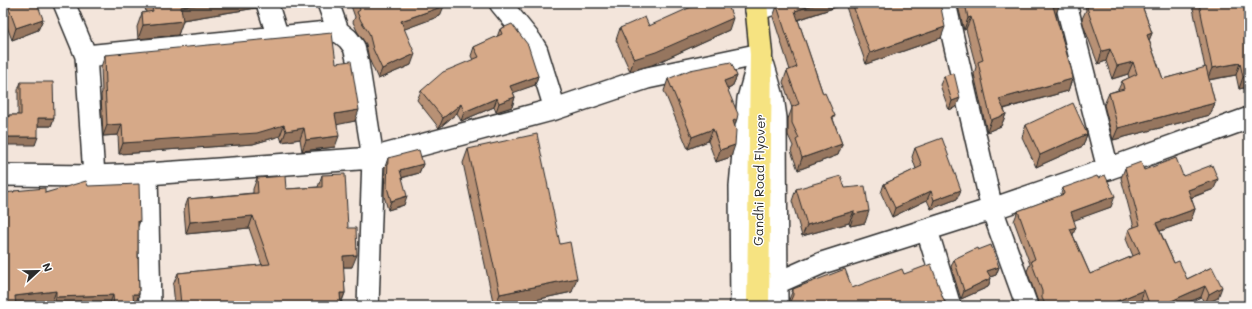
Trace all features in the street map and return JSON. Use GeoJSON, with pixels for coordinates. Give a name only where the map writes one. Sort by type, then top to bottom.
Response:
{"type":"FeatureCollection","features":[{"type":"Feature","properties":{"kind":"main road","name":"Gandhi Road Flyover"},"geometry":{"type":"LineString","coordinates":[[758,306],[760,112],[763,5]]}},
{"type":"Feature","properties":{"kind":"street"},"geometry":{"type":"LineString","coordinates":[[64,3],[86,56],[94,176]]}},
{"type":"Feature","properties":{"kind":"street"},"geometry":{"type":"LineString","coordinates":[[266,3],[278,37]]}},
{"type":"Feature","properties":{"kind":"street"},"geometry":{"type":"LineString","coordinates":[[328,3],[338,32],[348,39],[354,47],[358,63],[373,158],[368,306]]}},
{"type":"Feature","properties":{"kind":"street"},"geometry":{"type":"LineString","coordinates":[[500,3],[531,41],[537,51],[561,106]]}},
{"type":"Feature","properties":{"kind":"street"},"geometry":{"type":"LineString","coordinates":[[945,3],[992,209],[1027,306]]}},
{"type":"Feature","properties":{"kind":"street"},"geometry":{"type":"LineString","coordinates":[[1066,3],[1108,169]]}},
{"type":"Feature","properties":{"kind":"street"},"geometry":{"type":"LineString","coordinates":[[86,56],[338,32]]}},
{"type":"Feature","properties":{"kind":"street"},"geometry":{"type":"LineString","coordinates":[[3,174],[94,176],[147,174],[373,158],[561,106],[647,78],[761,54]]}},
{"type":"Feature","properties":{"kind":"street"},"geometry":{"type":"LineString","coordinates":[[761,54],[773,97],[776,118],[776,306]]}},
{"type":"Feature","properties":{"kind":"street"},"geometry":{"type":"LineString","coordinates":[[741,306],[740,186],[748,99],[761,54]]}},
{"type":"Feature","properties":{"kind":"street"},"geometry":{"type":"LineString","coordinates":[[777,283],[822,263],[992,209],[1249,118]]}},
{"type":"Feature","properties":{"kind":"street"},"geometry":{"type":"LineString","coordinates":[[147,174],[150,306]]}},
{"type":"Feature","properties":{"kind":"street"},"geometry":{"type":"LineString","coordinates":[[927,230],[950,306]]}},
{"type":"Feature","properties":{"kind":"building"},"geometry":{"type":"Polygon","coordinates":[[[7,3],[22,3],[23,5],[27,3],[37,3],[43,19],[16,28],[7,3]]]}},
{"type":"Feature","properties":{"kind":"building"},"geometry":{"type":"Polygon","coordinates":[[[151,3],[206,3],[181,7],[183,21],[143,25],[142,13],[153,11],[151,3]]]}},
{"type":"Feature","properties":{"kind":"building"},"geometry":{"type":"Polygon","coordinates":[[[358,3],[443,3],[444,6],[401,21],[415,54],[382,69],[373,49],[369,33],[357,12],[360,10],[358,3]]]}},
{"type":"Feature","properties":{"kind":"building"},"geometry":{"type":"Polygon","coordinates":[[[700,3],[727,3],[733,18],[656,52],[634,59],[620,28],[645,17],[649,26],[700,3]]]}},
{"type":"Feature","properties":{"kind":"building"},"geometry":{"type":"Polygon","coordinates":[[[784,3],[819,3],[795,11],[823,94],[825,93],[835,116],[832,117],[842,144],[802,158],[796,140],[799,138],[792,123],[792,107],[799,104],[787,71],[797,67],[777,6],[784,3]]]}},
{"type":"Feature","properties":{"kind":"building"},"geometry":{"type":"Polygon","coordinates":[[[852,3],[940,3],[945,27],[870,53],[852,3]]]}},
{"type":"Feature","properties":{"kind":"building"},"geometry":{"type":"Polygon","coordinates":[[[965,3],[1059,3],[1060,4],[1053,6],[1072,72],[1072,79],[999,99],[1006,114],[991,120],[978,62],[983,60],[971,17],[968,18],[965,3]]]}},
{"type":"Feature","properties":{"kind":"building"},"geometry":{"type":"Polygon","coordinates":[[[1092,3],[1141,3],[1152,33],[1147,35],[1163,79],[1206,67],[1215,103],[1118,128],[1109,93],[1124,89],[1122,81],[1137,74],[1133,62],[1117,66],[1110,49],[1102,51],[1087,7],[1092,5],[1092,3]]]}},
{"type":"Feature","properties":{"kind":"building"},"geometry":{"type":"Polygon","coordinates":[[[1199,3],[1248,3],[1249,76],[1243,77],[1240,63],[1212,68],[1199,3]]]}},
{"type":"Feature","properties":{"kind":"building"},"geometry":{"type":"Polygon","coordinates":[[[512,24],[528,45],[538,76],[510,86],[515,97],[499,103],[497,98],[464,112],[461,104],[443,118],[421,91],[443,72],[479,57],[474,47],[502,34],[500,29],[512,24]]]}},
{"type":"Feature","properties":{"kind":"building"},"geometry":{"type":"Polygon","coordinates":[[[332,33],[336,63],[351,61],[359,110],[335,114],[339,136],[306,140],[304,128],[286,131],[284,125],[257,133],[123,143],[122,124],[107,125],[105,55],[332,33]]]}},
{"type":"Feature","properties":{"kind":"building"},"geometry":{"type":"Polygon","coordinates":[[[731,62],[737,76],[724,81],[738,114],[737,119],[733,121],[736,130],[735,145],[720,150],[713,129],[692,137],[668,79],[690,70],[731,62]]]}},
{"type":"Feature","properties":{"kind":"building"},"geometry":{"type":"Polygon","coordinates":[[[954,73],[960,98],[952,101],[944,76],[954,73]]]}},
{"type":"Feature","properties":{"kind":"building"},"geometry":{"type":"Polygon","coordinates":[[[21,82],[53,82],[54,118],[38,118],[38,137],[3,137],[3,117],[9,117],[9,115],[21,115],[21,82]]]}},
{"type":"Feature","properties":{"kind":"building"},"geometry":{"type":"Polygon","coordinates":[[[1073,103],[1087,134],[1040,155],[1026,125],[1073,103]]]}},
{"type":"Feature","properties":{"kind":"building"},"geometry":{"type":"Polygon","coordinates":[[[537,134],[560,244],[570,242],[577,278],[500,294],[468,149],[537,134]]]}},
{"type":"Feature","properties":{"kind":"building"},"geometry":{"type":"Polygon","coordinates":[[[942,138],[961,190],[934,200],[931,191],[895,208],[884,184],[922,166],[915,148],[942,138]]]}},
{"type":"Feature","properties":{"kind":"building"},"geometry":{"type":"Polygon","coordinates":[[[419,150],[423,164],[400,170],[407,196],[391,201],[387,187],[388,158],[419,150]]]}},
{"type":"Feature","properties":{"kind":"building"},"geometry":{"type":"Polygon","coordinates":[[[1176,158],[1183,176],[1212,165],[1218,179],[1188,190],[1195,209],[1156,223],[1174,263],[1179,261],[1187,279],[1212,267],[1222,287],[1209,294],[1205,286],[1169,302],[1170,306],[1150,306],[1144,290],[1105,306],[1046,306],[1042,298],[1042,291],[1031,261],[1035,259],[1018,211],[1064,194],[1063,188],[1097,176],[1098,178],[1105,175],[1115,196],[1071,212],[1076,227],[1070,229],[1090,274],[1140,253],[1129,229],[1140,225],[1125,168],[1141,162],[1144,170],[1176,158]]]}},
{"type":"Feature","properties":{"kind":"building"},"geometry":{"type":"Polygon","coordinates":[[[345,174],[348,228],[356,228],[357,255],[343,256],[345,293],[340,293],[341,306],[172,306],[181,305],[178,273],[270,264],[253,216],[190,222],[188,199],[258,193],[257,178],[285,176],[286,189],[322,187],[322,175],[345,174]]]}},
{"type":"Feature","properties":{"kind":"building"},"geometry":{"type":"Polygon","coordinates":[[[841,176],[845,188],[865,186],[869,211],[854,214],[854,211],[807,225],[796,189],[841,176]]]}},
{"type":"Feature","properties":{"kind":"building"},"geometry":{"type":"Polygon","coordinates":[[[86,181],[88,186],[139,184],[139,294],[133,294],[134,306],[114,306],[113,295],[56,297],[56,291],[15,296],[16,306],[3,306],[3,193],[45,188],[45,193],[86,181]]]}},
{"type":"Feature","properties":{"kind":"building"},"geometry":{"type":"Polygon","coordinates":[[[991,245],[999,267],[987,271],[991,278],[964,291],[954,259],[977,248],[978,250],[991,245]]]}},
{"type":"Feature","properties":{"kind":"building"},"geometry":{"type":"Polygon","coordinates":[[[931,264],[947,306],[791,306],[790,302],[793,295],[793,289],[845,269],[852,288],[902,269],[904,274],[931,264]]]}}]}
